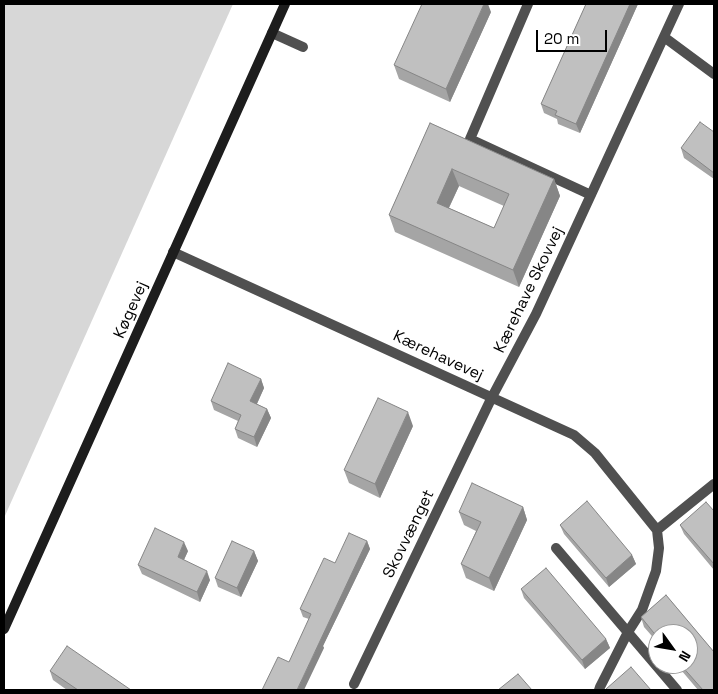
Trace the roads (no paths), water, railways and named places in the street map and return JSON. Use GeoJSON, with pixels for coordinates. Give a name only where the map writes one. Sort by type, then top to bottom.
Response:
{"type":"FeatureCollection","features":[{"type":"Feature","properties":{"kind":"main road","name":"Køgevej"},"geometry":{"type":"LineString","coordinates":[[4,628],[285,4]]}},
{"type":"Feature","properties":{"kind":"street"},"geometry":{"type":"LineString","coordinates":[[528,4],[470,138],[591,195]]}},
{"type":"Feature","properties":{"kind":"street","name":"Kærehave Skovvej"},"geometry":{"type":"LineString","coordinates":[[492,397],[536,314],[679,4]]}},
{"type":"Feature","properties":{"kind":"street"},"geometry":{"type":"LineString","coordinates":[[272,33],[303,47]]}},
{"type":"Feature","properties":{"kind":"street"},"geometry":{"type":"LineString","coordinates":[[664,37],[714,74]]}},
{"type":"Feature","properties":{"kind":"street","name":"Kærehavevej"},"geometry":{"type":"LineString","coordinates":[[174,252],[574,435],[595,453],[657,530]]}},
{"type":"Feature","properties":{"kind":"street","name":"Skovvænget"},"geometry":{"type":"LineString","coordinates":[[354,684],[492,397]]}},
{"type":"Feature","properties":{"kind":"street"},"geometry":{"type":"LineString","coordinates":[[599,690],[628,632],[642,610],[656,572],[659,548],[657,530],[714,484]]}},
{"type":"Feature","properties":{"kind":"street"},"geometry":{"type":"LineString","coordinates":[[556,548],[677,690]]}}]}
